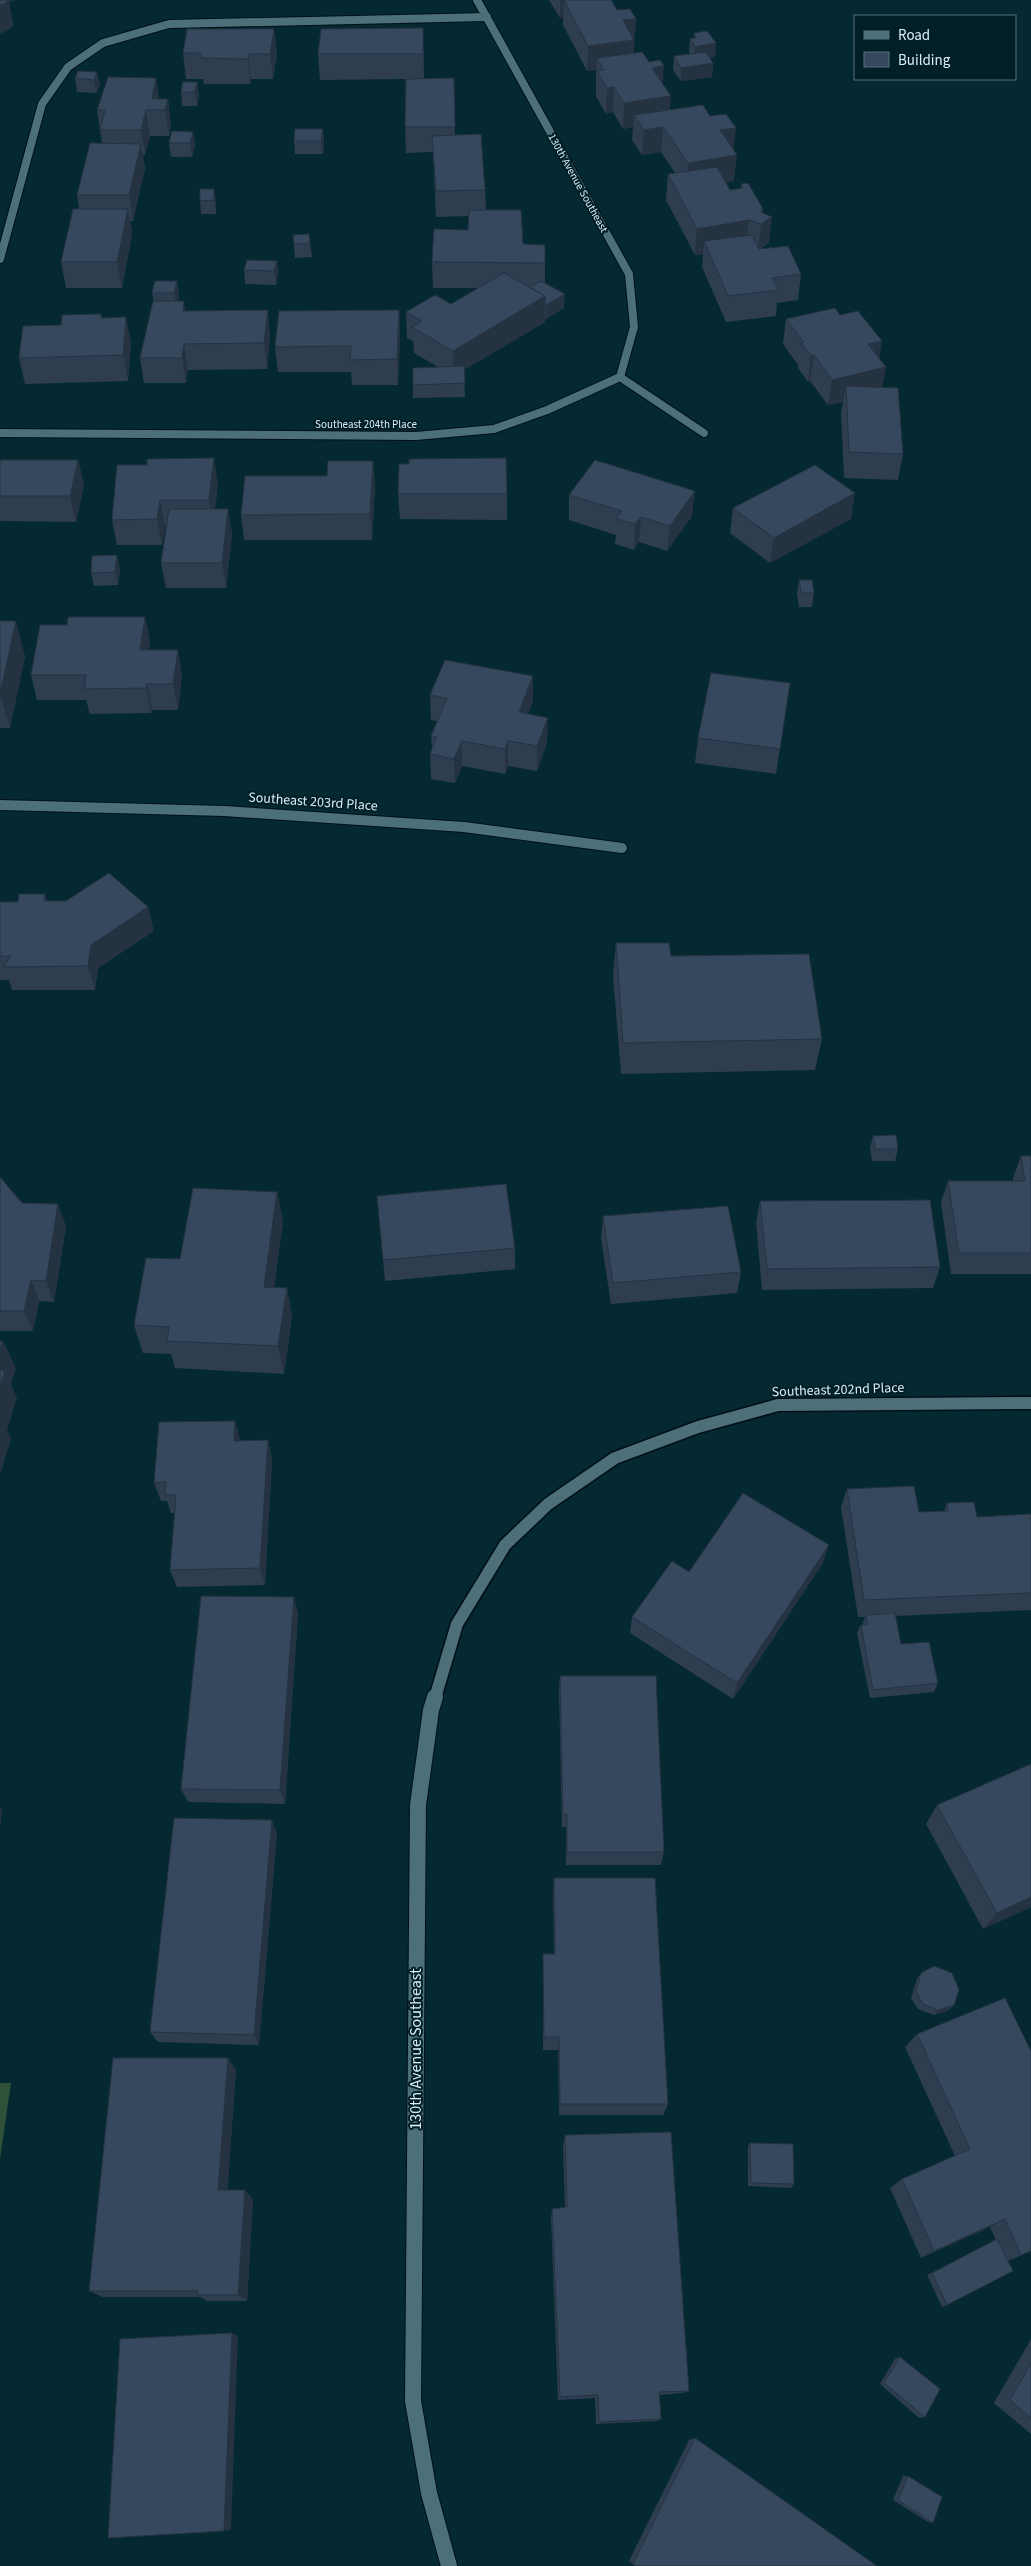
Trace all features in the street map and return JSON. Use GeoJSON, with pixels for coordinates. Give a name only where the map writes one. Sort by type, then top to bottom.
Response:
{"type":"FeatureCollection","features":[{"type":"Feature","properties":{"kind":"street","name":"130th Avenue Southeast"},"geometry":{"type":"LineString","coordinates":[[477,0],[629,274],[634,328],[620,377]]}},
{"type":"Feature","properties":{"kind":"street"},"geometry":{"type":"LineString","coordinates":[[0,259],[42,104],[68,67],[103,43],[132,33],[169,24],[487,18]]}},
{"type":"Feature","properties":{"kind":"street"},"geometry":{"type":"LineString","coordinates":[[620,377],[704,432]]}},
{"type":"Feature","properties":{"kind":"street","name":"Southeast 204th Place"},"geometry":{"type":"LineString","coordinates":[[0,433],[426,436],[494,429],[547,410],[620,377]]}},
{"type":"Feature","properties":{"kind":"street","name":"Southeast 203rd Place"},"geometry":{"type":"LineString","coordinates":[[0,805],[224,811],[445,826],[622,848]]}},
{"type":"Feature","properties":{"kind":"street","name":"Southeast 202nd Place"},"geometry":{"type":"LineString","coordinates":[[505,1545],[548,1504],[615,1458],[698,1427],[778,1405],[1031,1403]]}},
{"type":"Feature","properties":{"kind":"street","name":"130th Avenue Southeast"},"geometry":{"type":"LineString","coordinates":[[450,2566],[429,2493],[413,2401],[418,1805],[431,1710],[457,1624],[505,1545]]}},
{"type":"Feature","properties":{"kind":"green space"},"geometry":{"type":"Polygon","coordinates":[[[0,2083],[11,2083],[0,2159],[0,2083]]]}},
{"type":"Feature","properties":{"kind":"building"},"geometry":{"type":"Polygon","coordinates":[[[0,0],[6,0],[9,1],[0,6],[0,0]]]}},
{"type":"Feature","properties":{"kind":"building"},"geometry":{"type":"Polygon","coordinates":[[[564,0],[611,0],[617,10],[630,9],[636,19],[623,20],[634,40],[588,46],[564,0]]]}},
{"type":"Feature","properties":{"kind":"building"},"geometry":{"type":"Polygon","coordinates":[[[423,28],[423,54],[318,54],[321,29],[423,28]]]}},
{"type":"Feature","properties":{"kind":"building"},"geometry":{"type":"Polygon","coordinates":[[[187,29],[274,29],[270,54],[248,54],[248,59],[201,58],[201,53],[183,53],[187,29]]]}},
{"type":"Feature","properties":{"kind":"building"},"geometry":{"type":"Polygon","coordinates":[[[707,31],[716,43],[695,47],[690,39],[696,38],[694,33],[707,31]]]}},
{"type":"Feature","properties":{"kind":"building"},"geometry":{"type":"Polygon","coordinates":[[[642,52],[649,62],[660,60],[664,66],[652,68],[671,96],[624,103],[614,87],[607,88],[597,71],[604,70],[597,58],[642,52]]]}},
{"type":"Feature","properties":{"kind":"building"},"geometry":{"type":"Polygon","coordinates":[[[706,52],[713,63],[681,68],[674,56],[706,52]]]}},
{"type":"Feature","properties":{"kind":"building"},"geometry":{"type":"Polygon","coordinates":[[[78,71],[97,72],[94,80],[75,78],[78,71]]]}},
{"type":"Feature","properties":{"kind":"building"},"geometry":{"type":"Polygon","coordinates":[[[108,77],[156,78],[152,99],[168,99],[165,110],[146,110],[141,130],[100,130],[105,110],[97,110],[108,77]]]}},
{"type":"Feature","properties":{"kind":"building"},"geometry":{"type":"Polygon","coordinates":[[[454,78],[455,127],[405,127],[406,79],[454,78]]]}},
{"type":"Feature","properties":{"kind":"building"},"geometry":{"type":"Polygon","coordinates":[[[183,82],[197,82],[195,92],[181,92],[183,82]]]}},
{"type":"Feature","properties":{"kind":"building"},"geometry":{"type":"Polygon","coordinates":[[[703,105],[710,116],[726,114],[736,128],[720,130],[737,155],[688,163],[663,127],[644,130],[634,115],[703,105]]]}},
{"type":"Feature","properties":{"kind":"building"},"geometry":{"type":"Polygon","coordinates":[[[295,129],[323,129],[321,141],[294,141],[295,129]]]}},
{"type":"Feature","properties":{"kind":"building"},"geometry":{"type":"Polygon","coordinates":[[[172,131],[193,132],[190,143],[169,143],[172,131]]]}},
{"type":"Feature","properties":{"kind":"building"},"geometry":{"type":"Polygon","coordinates":[[[481,134],[485,190],[436,191],[432,136],[481,134]]]}},
{"type":"Feature","properties":{"kind":"building"},"geometry":{"type":"Polygon","coordinates":[[[90,143],[141,144],[129,195],[77,195],[90,143]]]}},
{"type":"Feature","properties":{"kind":"building"},"geometry":{"type":"Polygon","coordinates":[[[717,167],[730,190],[743,188],[741,184],[748,183],[763,209],[761,212],[772,217],[761,224],[749,220],[697,229],[668,174],[717,167]]]}},
{"type":"Feature","properties":{"kind":"building"},"geometry":{"type":"Polygon","coordinates":[[[200,189],[214,189],[214,200],[200,201],[200,189]]]}},
{"type":"Feature","properties":{"kind":"building"},"geometry":{"type":"Polygon","coordinates":[[[73,209],[128,209],[117,262],[61,262],[73,209]]]}},
{"type":"Feature","properties":{"kind":"building"},"geometry":{"type":"Polygon","coordinates":[[[469,210],[521,210],[523,244],[545,245],[545,263],[432,262],[434,229],[468,230],[469,210]]]}},
{"type":"Feature","properties":{"kind":"building"},"geometry":{"type":"Polygon","coordinates":[[[309,234],[310,243],[294,244],[293,235],[309,234]]]}},
{"type":"Feature","properties":{"kind":"building"},"geometry":{"type":"Polygon","coordinates":[[[752,235],[759,249],[788,246],[801,274],[772,278],[779,290],[728,296],[704,241],[752,235]]]}},
{"type":"Feature","properties":{"kind":"building"},"geometry":{"type":"Polygon","coordinates":[[[247,260],[277,261],[274,271],[244,270],[247,260]]]}},
{"type":"Feature","properties":{"kind":"building"},"geometry":{"type":"Polygon","coordinates":[[[504,273],[545,296],[453,351],[412,327],[422,321],[406,312],[435,295],[451,304],[504,273]]]}},
{"type":"Feature","properties":{"kind":"building"},"geometry":{"type":"Polygon","coordinates":[[[155,281],[177,281],[174,293],[152,293],[155,281]]]}},
{"type":"Feature","properties":{"kind":"building"},"geometry":{"type":"Polygon","coordinates":[[[541,281],[565,294],[546,305],[545,296],[530,287],[541,281]]]}},
{"type":"Feature","properties":{"kind":"building"},"geometry":{"type":"Polygon","coordinates":[[[153,301],[184,301],[183,311],[268,310],[264,343],[184,344],[182,358],[140,358],[153,301]]]}},
{"type":"Feature","properties":{"kind":"building"},"geometry":{"type":"Polygon","coordinates":[[[835,308],[840,315],[858,311],[882,341],[868,344],[886,367],[832,380],[814,355],[811,356],[801,343],[804,342],[786,319],[835,308]]]}},
{"type":"Feature","properties":{"kind":"building"},"geometry":{"type":"Polygon","coordinates":[[[399,310],[397,359],[350,360],[351,346],[275,347],[279,311],[399,310]]]}},
{"type":"Feature","properties":{"kind":"building"},"geometry":{"type":"Polygon","coordinates":[[[101,314],[101,318],[126,317],[123,355],[19,358],[23,326],[61,325],[62,315],[101,314]]]}},
{"type":"Feature","properties":{"kind":"building"},"geometry":{"type":"Polygon","coordinates":[[[464,366],[465,383],[413,385],[413,368],[464,366]]]}},
{"type":"Feature","properties":{"kind":"building"},"geometry":{"type":"Polygon","coordinates":[[[846,386],[898,388],[903,454],[849,452],[846,386]]]}},
{"type":"Feature","properties":{"kind":"building"},"geometry":{"type":"Polygon","coordinates":[[[214,458],[209,500],[160,500],[157,519],[112,520],[117,465],[147,465],[147,459],[214,458]]]}},
{"type":"Feature","properties":{"kind":"building"},"geometry":{"type":"Polygon","coordinates":[[[506,458],[507,494],[398,494],[399,464],[409,464],[409,459],[506,458]]]}},
{"type":"Feature","properties":{"kind":"building"},"geometry":{"type":"Polygon","coordinates":[[[0,460],[78,460],[70,496],[0,496],[0,460]]]}},
{"type":"Feature","properties":{"kind":"building"},"geometry":{"type":"Polygon","coordinates":[[[595,460],[695,491],[670,526],[641,517],[635,524],[616,519],[622,511],[569,495],[595,460]]]}},
{"type":"Feature","properties":{"kind":"building"},"geometry":{"type":"Polygon","coordinates":[[[328,461],[373,461],[370,514],[241,515],[245,476],[327,476],[328,461]]]}},
{"type":"Feature","properties":{"kind":"building"},"geometry":{"type":"Polygon","coordinates":[[[815,465],[855,493],[774,538],[733,508],[815,465]]]}},
{"type":"Feature","properties":{"kind":"building"},"geometry":{"type":"Polygon","coordinates":[[[169,509],[228,509],[222,563],[161,563],[169,509]]]}},
{"type":"Feature","properties":{"kind":"building"},"geometry":{"type":"Polygon","coordinates":[[[117,555],[115,572],[91,573],[92,556],[117,555]]]}},
{"type":"Feature","properties":{"kind":"building"},"geometry":{"type":"Polygon","coordinates":[[[799,580],[812,580],[814,593],[801,593],[799,580]]]}},
{"type":"Feature","properties":{"kind":"building"},"geometry":{"type":"Polygon","coordinates":[[[68,617],[145,617],[140,650],[178,650],[173,684],[147,684],[146,688],[84,689],[86,675],[31,675],[40,625],[67,625],[68,617]]]}},
{"type":"Feature","properties":{"kind":"building"},"geometry":{"type":"Polygon","coordinates":[[[0,621],[16,621],[0,694],[0,621]]]}},
{"type":"Feature","properties":{"kind":"building"},"geometry":{"type":"Polygon","coordinates":[[[445,660],[533,676],[519,712],[548,718],[537,746],[508,741],[505,749],[462,741],[454,759],[430,754],[437,737],[431,736],[447,698],[430,695],[445,660]]]}},
{"type":"Feature","properties":{"kind":"building"},"geometry":{"type":"Polygon","coordinates":[[[711,673],[790,683],[780,749],[698,738],[711,673]]]}},
{"type":"Feature","properties":{"kind":"building"},"geometry":{"type":"Polygon","coordinates":[[[109,873],[148,907],[91,945],[88,966],[4,967],[11,956],[0,956],[0,902],[18,902],[19,894],[45,894],[44,901],[66,901],[109,873]]]}},
{"type":"Feature","properties":{"kind":"building"},"geometry":{"type":"Polygon","coordinates":[[[616,943],[669,943],[671,956],[809,954],[822,1039],[623,1043],[616,943]]]}},
{"type":"Feature","properties":{"kind":"building"},"geometry":{"type":"Polygon","coordinates":[[[896,1135],[898,1149],[875,1149],[873,1136],[896,1135]]]}},
{"type":"Feature","properties":{"kind":"building"},"geometry":{"type":"Polygon","coordinates":[[[1021,1156],[1031,1156],[1031,1253],[959,1253],[948,1181],[1025,1181],[1021,1156]]]}},
{"type":"Feature","properties":{"kind":"building"},"geometry":{"type":"Polygon","coordinates":[[[0,1177],[22,1203],[58,1204],[46,1281],[31,1280],[24,1311],[0,1311],[0,1177]]]}},
{"type":"Feature","properties":{"kind":"building"},"geometry":{"type":"Polygon","coordinates":[[[506,1184],[515,1248],[383,1260],[377,1196],[506,1184]]]}},
{"type":"Feature","properties":{"kind":"building"},"geometry":{"type":"Polygon","coordinates":[[[193,1188],[277,1192],[264,1287],[287,1288],[278,1346],[167,1341],[169,1327],[134,1325],[146,1258],[180,1259],[193,1188]]]}},
{"type":"Feature","properties":{"kind":"building"},"geometry":{"type":"Polygon","coordinates":[[[930,1200],[940,1267],[767,1269],[760,1201],[930,1200]]]}},
{"type":"Feature","properties":{"kind":"building"},"geometry":{"type":"Polygon","coordinates":[[[728,1206],[741,1272],[613,1283],[603,1216],[728,1206]]]}},
{"type":"Feature","properties":{"kind":"building"},"geometry":{"type":"Polygon","coordinates":[[[0,1370],[5,1371],[0,1386],[0,1370]]]}},
{"type":"Feature","properties":{"kind":"building"},"geometry":{"type":"Polygon","coordinates":[[[235,1421],[234,1441],[268,1440],[260,1568],[170,1570],[176,1495],[165,1495],[166,1482],[154,1483],[159,1422],[235,1421]]]}},
{"type":"Feature","properties":{"kind":"building"},"geometry":{"type":"Polygon","coordinates":[[[914,1486],[919,1512],[948,1511],[947,1503],[974,1502],[977,1517],[1031,1514],[1031,1593],[864,1600],[847,1489],[914,1486]]]}},
{"type":"Feature","properties":{"kind":"building"},"geometry":{"type":"Polygon","coordinates":[[[743,1493],[829,1545],[737,1683],[632,1617],[672,1561],[689,1572],[743,1493]]]}},
{"type":"Feature","properties":{"kind":"building"},"geometry":{"type":"Polygon","coordinates":[[[201,1596],[294,1597],[280,1790],[181,1789],[201,1596]]]}},
{"type":"Feature","properties":{"kind":"building"},"geometry":{"type":"Polygon","coordinates":[[[895,1613],[901,1644],[929,1642],[938,1683],[873,1690],[861,1625],[867,1625],[866,1615],[895,1613]]]}},
{"type":"Feature","properties":{"kind":"building"},"geometry":{"type":"Polygon","coordinates":[[[560,1676],[656,1676],[664,1852],[567,1852],[567,1814],[563,1814],[560,1676]]]}},
{"type":"Feature","properties":{"kind":"building"},"geometry":{"type":"Polygon","coordinates":[[[1031,1764],[1031,1897],[997,1913],[937,1805],[1031,1764]]]}},
{"type":"Feature","properties":{"kind":"building"},"geometry":{"type":"Polygon","coordinates":[[[174,1818],[272,1820],[254,2035],[150,2032],[174,1818]]]}},
{"type":"Feature","properties":{"kind":"building"},"geometry":{"type":"Polygon","coordinates":[[[554,1878],[655,1878],[668,2104],[560,2104],[559,2037],[544,2037],[543,1954],[555,1954],[554,1878]]]}},
{"type":"Feature","properties":{"kind":"building"},"geometry":{"type":"Polygon","coordinates":[[[934,1966],[952,1973],[959,1990],[954,2005],[938,2010],[923,2004],[916,1992],[921,1973],[934,1966]]]}},
{"type":"Feature","properties":{"kind":"building"},"geometry":{"type":"Polygon","coordinates":[[[1005,1998],[1031,2051],[1031,2251],[1021,2255],[1005,2219],[934,2251],[902,2179],[970,2149],[917,2034],[1005,1998]]]}},
{"type":"Feature","properties":{"kind":"building"},"geometry":{"type":"Polygon","coordinates":[[[113,2058],[228,2058],[218,2190],[245,2190],[238,2295],[197,2295],[198,2291],[89,2291],[113,2058]]]}},
{"type":"Feature","properties":{"kind":"building"},"geometry":{"type":"Polygon","coordinates":[[[671,2132],[689,2391],[659,2392],[661,2419],[599,2422],[598,2395],[560,2397],[552,2209],[567,2207],[565,2135],[671,2132]]]}},
{"type":"Feature","properties":{"kind":"building"},"geometry":{"type":"Polygon","coordinates":[[[750,2143],[793,2144],[794,2184],[751,2183],[750,2143]]]}},
{"type":"Feature","properties":{"kind":"building"},"geometry":{"type":"Polygon","coordinates":[[[997,2239],[1013,2271],[947,2305],[932,2273],[997,2239]]]}},
{"type":"Feature","properties":{"kind":"building"},"geometry":{"type":"Polygon","coordinates":[[[232,2333],[224,2531],[108,2538],[120,2339],[232,2333]]]}},
{"type":"Feature","properties":{"kind":"building"},"geometry":{"type":"Polygon","coordinates":[[[900,2357],[940,2389],[925,2417],[884,2383],[900,2357]]]}},
{"type":"Feature","properties":{"kind":"building"},"geometry":{"type":"Polygon","coordinates":[[[1031,2363],[1031,2418],[1010,2400],[1031,2363]]]}},
{"type":"Feature","properties":{"kind":"building"},"geometry":{"type":"Polygon","coordinates":[[[695,2438],[877,2566],[635,2566],[633,2564],[695,2438]]]}},
{"type":"Feature","properties":{"kind":"building"},"geometry":{"type":"Polygon","coordinates":[[[908,2476],[942,2497],[933,2523],[898,2500],[908,2476]]]}}]}
